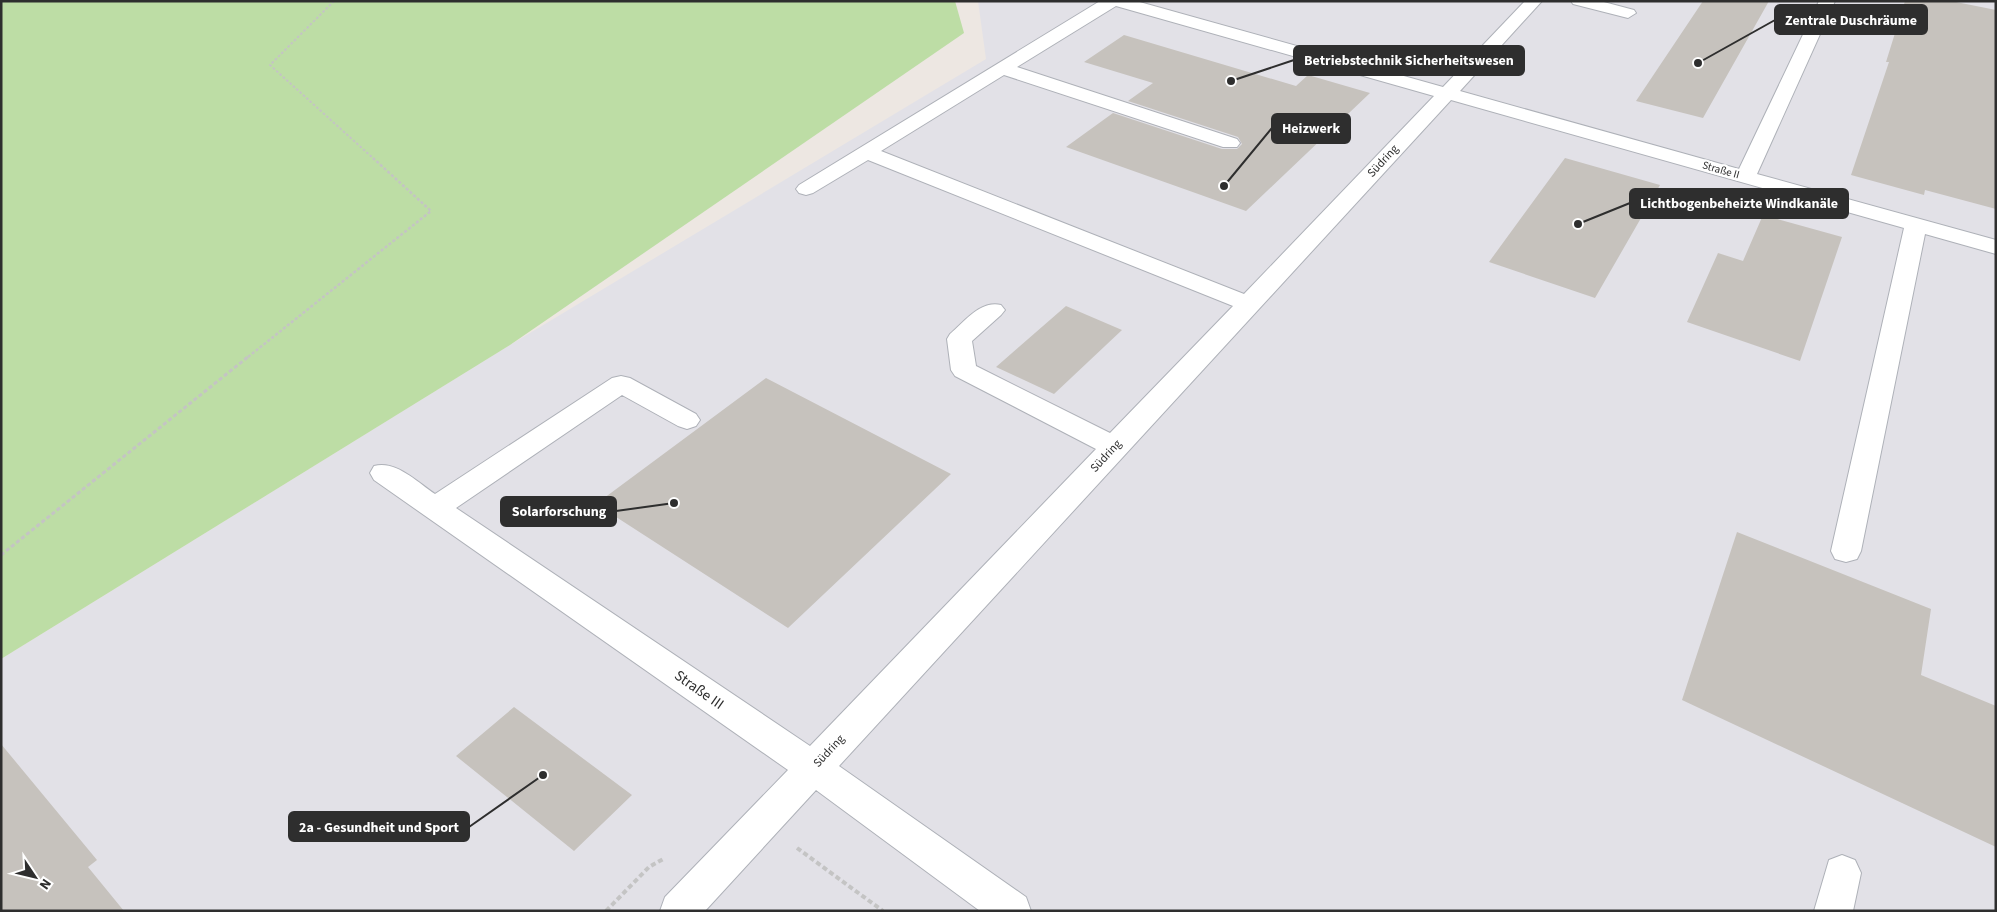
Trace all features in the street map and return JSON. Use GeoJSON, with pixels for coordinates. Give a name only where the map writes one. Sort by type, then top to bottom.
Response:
{"type":"FeatureCollection","features":[{"type":"Feature","properties":{"kind":"lane"},"geometry":{"type":"LineString","coordinates":[[806,189],[1112,1]]}},
{"type":"Feature","properties":{"kind":"lane","name":"Straße II"},"geometry":{"type":"LineString","coordinates":[[1117,1],[1996,247]]}},
{"type":"Feature","properties":{"kind":"lane","name":"Südring"},"geometry":{"type":"LineString","coordinates":[[678,911],[1534,1]]}},
{"type":"Feature","properties":{"kind":"lane"},"geometry":{"type":"LineString","coordinates":[[1579,1],[1628,13]]}},
{"type":"Feature","properties":{"kind":"lane"},"geometry":{"type":"LineString","coordinates":[[1745,177],[1827,1]]}},
{"type":"Feature","properties":{"kind":"lane"},"geometry":{"type":"LineString","coordinates":[[1001,68],[1230,143]]}},
{"type":"Feature","properties":{"kind":"lane"},"geometry":{"type":"LineString","coordinates":[[866,152],[1249,304]]}},
{"type":"Feature","properties":{"kind":"lane"},"geometry":{"type":"LineString","coordinates":[[1846,551],[1916,225]]}},
{"type":"Feature","properties":{"kind":"lane"},"geometry":{"type":"LineString","coordinates":[[992,310],[959,339],[964,370],[1115,447]]}},
{"type":"Feature","properties":{"kind":"lane"},"geometry":{"type":"LineString","coordinates":[[435,508],[621,384],[687,420]]}},
{"type":"Feature","properties":{"kind":"lane","name":"Straße III"},"geometry":{"type":"LineString","coordinates":[[384,473],[812,768],[1012,911]]}},
{"type":"Feature","properties":{"kind":"lane"},"geometry":{"type":"LineString","coordinates":[[1834,911],[1842,873]]}},
{"type":"Feature","properties":{"kind":"path"},"geometry":{"type":"LineString","coordinates":[[1,555],[431,211],[270,65],[334,1]]}},
{"type":"Feature","properties":{"kind":"path"},"geometry":{"type":"LineString","coordinates":[[792,844],[883,911]]}},
{"type":"Feature","properties":{"kind":"shaded area"},"geometry":{"type":"Polygon","coordinates":[[[978,1],[1996,1],[1996,911],[1,911],[1,659],[510,345],[986,59],[978,1]]]}},
{"type":"Feature","properties":{"kind":"green space"},"geometry":{"type":"Polygon","coordinates":[[[1,1],[955,1],[964,33],[510,345],[1,659],[1,1]]]}},
{"type":"Feature","properties":{"kind":"building"},"geometry":{"type":"Polygon","coordinates":[[[1703,1],[1769,1],[1703,118],[1636,101],[1703,1]]]}},
{"type":"Feature","properties":{"kind":"building"},"geometry":{"type":"Polygon","coordinates":[[[1905,1],[1951,1],[1996,10],[1996,209],[1925,190],[1924,195],[1851,175],[1889,62],[1886,62],[1905,1]]]}},
{"type":"Feature","properties":{"kind":"building"},"geometry":{"type":"Polygon","coordinates":[[[1124,35],[1296,86],[1308,75],[1370,93],[1246,211],[1066,147],[1113,113],[1222,149],[1237,149],[1242,144],[1238,137],[1128,101],[1153,83],[1084,62],[1124,35]]]}},
{"type":"Feature","properties":{"kind":"building"},"geometry":{"type":"Polygon","coordinates":[[[1565,158],[1660,185],[1595,298],[1489,262],[1565,158]]]}},
{"type":"Feature","properties":{"kind":"building"},"geometry":{"type":"Polygon","coordinates":[[[1763,215],[1842,237],[1800,361],[1687,322],[1718,253],[1743,261],[1763,215]]]}},
{"type":"Feature","properties":{"kind":"building"},"geometry":{"type":"Polygon","coordinates":[[[1066,306],[1122,330],[1054,394],[996,367],[1066,306]]]}},
{"type":"Feature","properties":{"kind":"building"},"geometry":{"type":"Polygon","coordinates":[[[766,378],[951,474],[788,628],[596,504],[766,378]]]}},
{"type":"Feature","properties":{"kind":"building"},"geometry":{"type":"Polygon","coordinates":[[[1737,532],[1931,609],[1921,675],[1996,706],[1996,847],[1682,700],[1737,532]]]}},
{"type":"Feature","properties":{"kind":"building"},"geometry":{"type":"Polygon","coordinates":[[[514,707],[632,795],[574,851],[456,756],[514,707]]]}},
{"type":"Feature","properties":{"kind":"building"},"geometry":{"type":"Polygon","coordinates":[[[1,744],[97,860],[88,867],[124,911],[1,911],[1,744]]]}},
{"type":"Feature","properties":{"kind":"place","name":"Zentrale Duschräume"},"geometry":{"type":"Point","coordinates":[1698,63]}},
{"type":"Feature","properties":{"kind":"place","name":"Betriebstechnik Sicherheitswesen"},"geometry":{"type":"Point","coordinates":[1231,81]}},
{"type":"Feature","properties":{"kind":"place","name":"Heizwerk"},"geometry":{"type":"Point","coordinates":[1224,186]}},
{"type":"Feature","properties":{"kind":"place","name":"Lichtbogenbeheizte Windkanäle"},"geometry":{"type":"Point","coordinates":[1578,224]}},
{"type":"Feature","properties":{"kind":"place","name":"Solarforschung"},"geometry":{"type":"Point","coordinates":[674,503]}},
{"type":"Feature","properties":{"kind":"place","name":"2a - Gesundheit und Sport"},"geometry":{"type":"Point","coordinates":[543,775]}}]}
